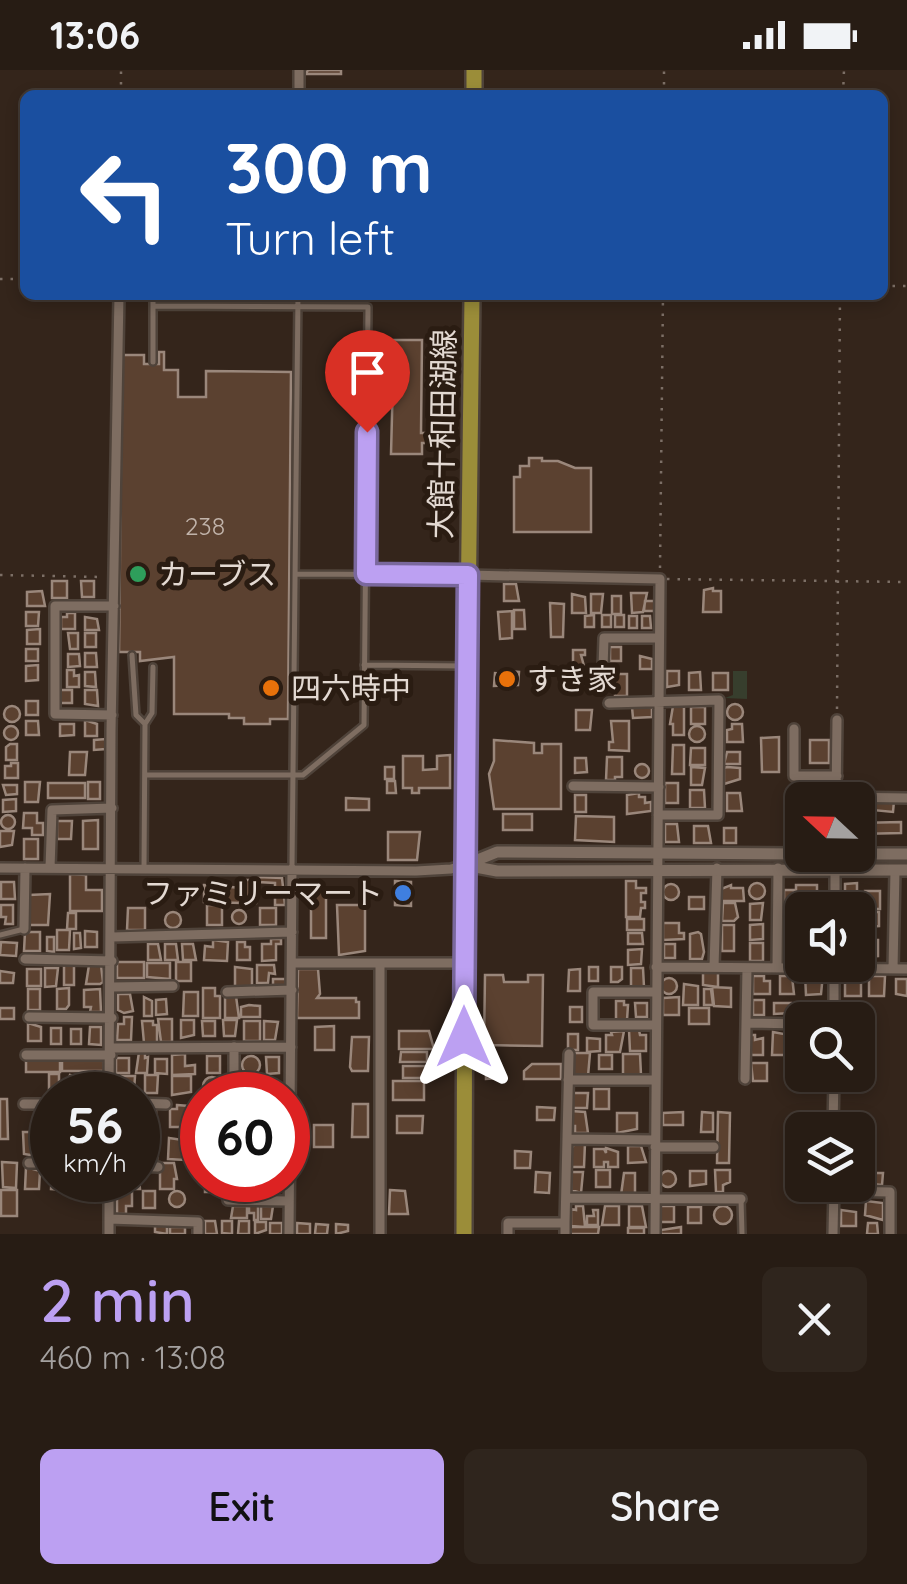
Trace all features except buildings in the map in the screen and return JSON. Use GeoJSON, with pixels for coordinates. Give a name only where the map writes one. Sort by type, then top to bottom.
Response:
{"type":"FeatureCollection","features":[{"type":"Feature","properties":{"kind":"main road","name":"大館十和田湖線"},"geometry":{"type":"LineString","coordinates":[[464,1234],[464,865],[472,300]]}},
{"type":"Feature","properties":{"kind":"street"},"geometry":{"type":"LineString","coordinates":[[111,1072],[120,300]]}},
{"type":"Feature","properties":{"kind":"street"},"geometry":{"type":"LineString","coordinates":[[468,575],[660,580],[655,1234]]}},
{"type":"Feature","properties":{"kind":"street"},"geometry":{"type":"LineString","coordinates":[[112,715],[54,714],[56,606],[114,606]]}},
{"type":"Feature","properties":{"kind":"street"},"geometry":{"type":"LineString","coordinates":[[602,668],[604,638],[658,638]]}},
{"type":"Feature","properties":{"kind":"street"},"geometry":{"type":"LineString","coordinates":[[609,703],[719,700],[718,815],[658,815]]}},
{"type":"Feature","properties":{"kind":"street"},"geometry":{"type":"LineString","coordinates":[[836,782],[837,720]]}},
{"type":"Feature","properties":{"kind":"street"},"geometry":{"type":"LineString","coordinates":[[794,729],[794,776],[836,776]]}},
{"type":"Feature","properties":{"kind":"street"},"geometry":{"type":"LineString","coordinates":[[573,786],[659,787]]}},
{"type":"Feature","properties":{"kind":"street"},"geometry":{"type":"LineString","coordinates":[[875,798],[907,798]]}},
{"type":"Feature","properties":{"kind":"street"},"geometry":{"type":"LineString","coordinates":[[50,868],[52,810],[112,808]]}},
{"type":"Feature","properties":{"kind":"street"},"geometry":{"type":"LineString","coordinates":[[0,868],[416,872],[451,869],[496,852],[785,854]]}},
{"type":"Feature","properties":{"kind":"street"},"geometry":{"type":"LineString","coordinates":[[875,854],[907,854]]}},
{"type":"Feature","properties":{"kind":"street"},"geometry":{"type":"LineString","coordinates":[[464,865],[497,871],[785,868]]}},
{"type":"Feature","properties":{"kind":"street"},"geometry":{"type":"LineString","coordinates":[[24,929],[25,868]]}},
{"type":"Feature","properties":{"kind":"street"},"geometry":{"type":"LineString","coordinates":[[714,967],[718,868]]}},
{"type":"Feature","properties":{"kind":"street"},"geometry":{"type":"LineString","coordinates":[[777,967],[778,868]]}},
{"type":"Feature","properties":{"kind":"street"},"geometry":{"type":"LineString","coordinates":[[290,1072],[292,869]]}},
{"type":"Feature","properties":{"kind":"street"},"geometry":{"type":"LineString","coordinates":[[875,870],[901,870],[893,969]]}},
{"type":"Feature","properties":{"kind":"street"},"geometry":{"type":"LineString","coordinates":[[112,937],[292,932]]}},
{"type":"Feature","properties":{"kind":"street"},"geometry":{"type":"LineString","coordinates":[[25,960],[112,961]]}},
{"type":"Feature","properties":{"kind":"street"},"geometry":{"type":"LineString","coordinates":[[292,963],[464,963]]}},
{"type":"Feature","properties":{"kind":"street"},"geometry":{"type":"LineString","coordinates":[[380,963],[380,1234]]}},
{"type":"Feature","properties":{"kind":"street"},"geometry":{"type":"LineString","coordinates":[[656,967],[785,967]]}},
{"type":"Feature","properties":{"kind":"street"},"geometry":{"type":"LineString","coordinates":[[746,968],[746,1079]]}},
{"type":"Feature","properties":{"kind":"street"},"geometry":{"type":"LineString","coordinates":[[875,968],[907,969]]}},
{"type":"Feature","properties":{"kind":"street"},"geometry":{"type":"LineString","coordinates":[[112,987],[173,986]]}},
{"type":"Feature","properties":{"kind":"street"},"geometry":{"type":"LineString","coordinates":[[226,992],[292,990]]}},
{"type":"Feature","properties":{"kind":"street"},"geometry":{"type":"LineString","coordinates":[[656,992],[593,992],[593,1025],[656,1025]]}},
{"type":"Feature","properties":{"kind":"street"},"geometry":{"type":"LineString","coordinates":[[29,1018],[112,1018]]}},
{"type":"Feature","properties":{"kind":"street"},"geometry":{"type":"LineString","coordinates":[[746,1024],[785,1024]]}},
{"type":"Feature","properties":{"kind":"street"},"geometry":{"type":"LineString","coordinates":[[234,1046],[234,1072]]}},
{"type":"Feature","properties":{"kind":"street"},"geometry":{"type":"LineString","coordinates":[[26,1055],[291,1047]]}},
{"type":"Feature","properties":{"kind":"street"},"geometry":{"type":"LineString","coordinates":[[508,1234],[508,1223],[565,1229],[569,1054]]}},
{"type":"Feature","properties":{"kind":"street"},"geometry":{"type":"LineString","coordinates":[[568,1080],[656,1080]]}},
{"type":"Feature","properties":{"kind":"street"},"geometry":{"type":"LineString","coordinates":[[24,1104],[30,1104]]}},
{"type":"Feature","properties":{"kind":"street"},"geometry":{"type":"LineString","coordinates":[[160,1104],[166,1104]]}},
{"type":"Feature","properties":{"kind":"street"},"geometry":{"type":"LineString","coordinates":[[567,1139],[714,1147]]}},
{"type":"Feature","properties":{"kind":"street"},"geometry":{"type":"LineString","coordinates":[[875,1191],[890,1192],[890,1234]]}},
{"type":"Feature","properties":{"kind":"street"},"geometry":{"type":"LineString","coordinates":[[566,1198],[741,1199]]}},
{"type":"Feature","properties":{"kind":"street"},"geometry":{"type":"LineString","coordinates":[[109,1202],[109,1234]]}},
{"type":"Feature","properties":{"kind":"street"},"geometry":{"type":"LineString","coordinates":[[289,1202],[289,1234]]}},
{"type":"Feature","properties":{"kind":"street"},"geometry":{"type":"LineString","coordinates":[[833,1234],[834,1202]]}},
{"type":"Feature","properties":{"kind":"street"},"geometry":{"type":"LineString","coordinates":[[109,1219],[198,1222],[198,1234]]}},
{"type":"Feature","properties":{"kind":"lane"},"geometry":{"type":"LineString","coordinates":[[153,300],[153,362]]}},
{"type":"Feature","properties":{"kind":"lane"},"geometry":{"type":"LineString","coordinates":[[292,869],[298,300]]}},
{"type":"Feature","properties":{"kind":"lane"},"geometry":{"type":"LineString","coordinates":[[145,774],[305,774],[364,725],[368,306],[153,306]]}},
{"type":"Feature","properties":{"kind":"lane"},"geometry":{"type":"LineString","coordinates":[[295,574],[468,575]]}},
{"type":"Feature","properties":{"kind":"lane"},"geometry":{"type":"LineString","coordinates":[[132,654],[136,715],[146,724]]}},
{"type":"Feature","properties":{"kind":"lane"},"geometry":{"type":"LineString","coordinates":[[364,665],[466,666]]}},
{"type":"Feature","properties":{"kind":"lane"},"geometry":{"type":"LineString","coordinates":[[144,868],[146,724],[152,714],[153,667]]}},
{"type":"Feature","properties":{"kind":"lane"},"geometry":{"type":"LineString","coordinates":[[0,935],[24,929]]}},
{"type":"Feature","properties":{"kind":"lane"},"geometry":{"type":"LineString","coordinates":[[741,1199],[742,1234]]}},
{"type":"Feature","properties":{"kind":"path"},"geometry":{"type":"LineString","coordinates":[[663,300],[660,580],[907,582]]}},
{"type":"Feature","properties":{"kind":"path"},"geometry":{"type":"LineString","coordinates":[[837,720],[840,300]]}},
{"type":"Feature","properties":{"kind":"path"},"geometry":{"type":"LineString","coordinates":[[0,575],[114,577]]}},
{"type":"Feature","properties":{"kind":"green space"},"geometry":{"type":"Polygon","coordinates":[[[733,671],[747,671],[747,699],[725,698],[733,695],[733,671]]]}},
{"type":"Feature","properties":{"kind":"place","name":"カーブス"},"geometry":{"type":"Point","coordinates":[138,574]}},
{"type":"Feature","properties":{"kind":"place","name":"すき家"},"geometry":{"type":"Point","coordinates":[507,679]}},
{"type":"Feature","properties":{"kind":"place","name":"四六時中"},"geometry":{"type":"Point","coordinates":[271,688]}},
{"type":"Feature","properties":{"kind":"place","name":"ファミリーマート"},"geometry":{"type":"Point","coordinates":[403,893]}},
{"type":"Feature","properties":{"kind":"route"},"geometry":{"type":"LineString","coordinates":[[367,432],[366,574],[468,575],[464,1037]]}}]}
